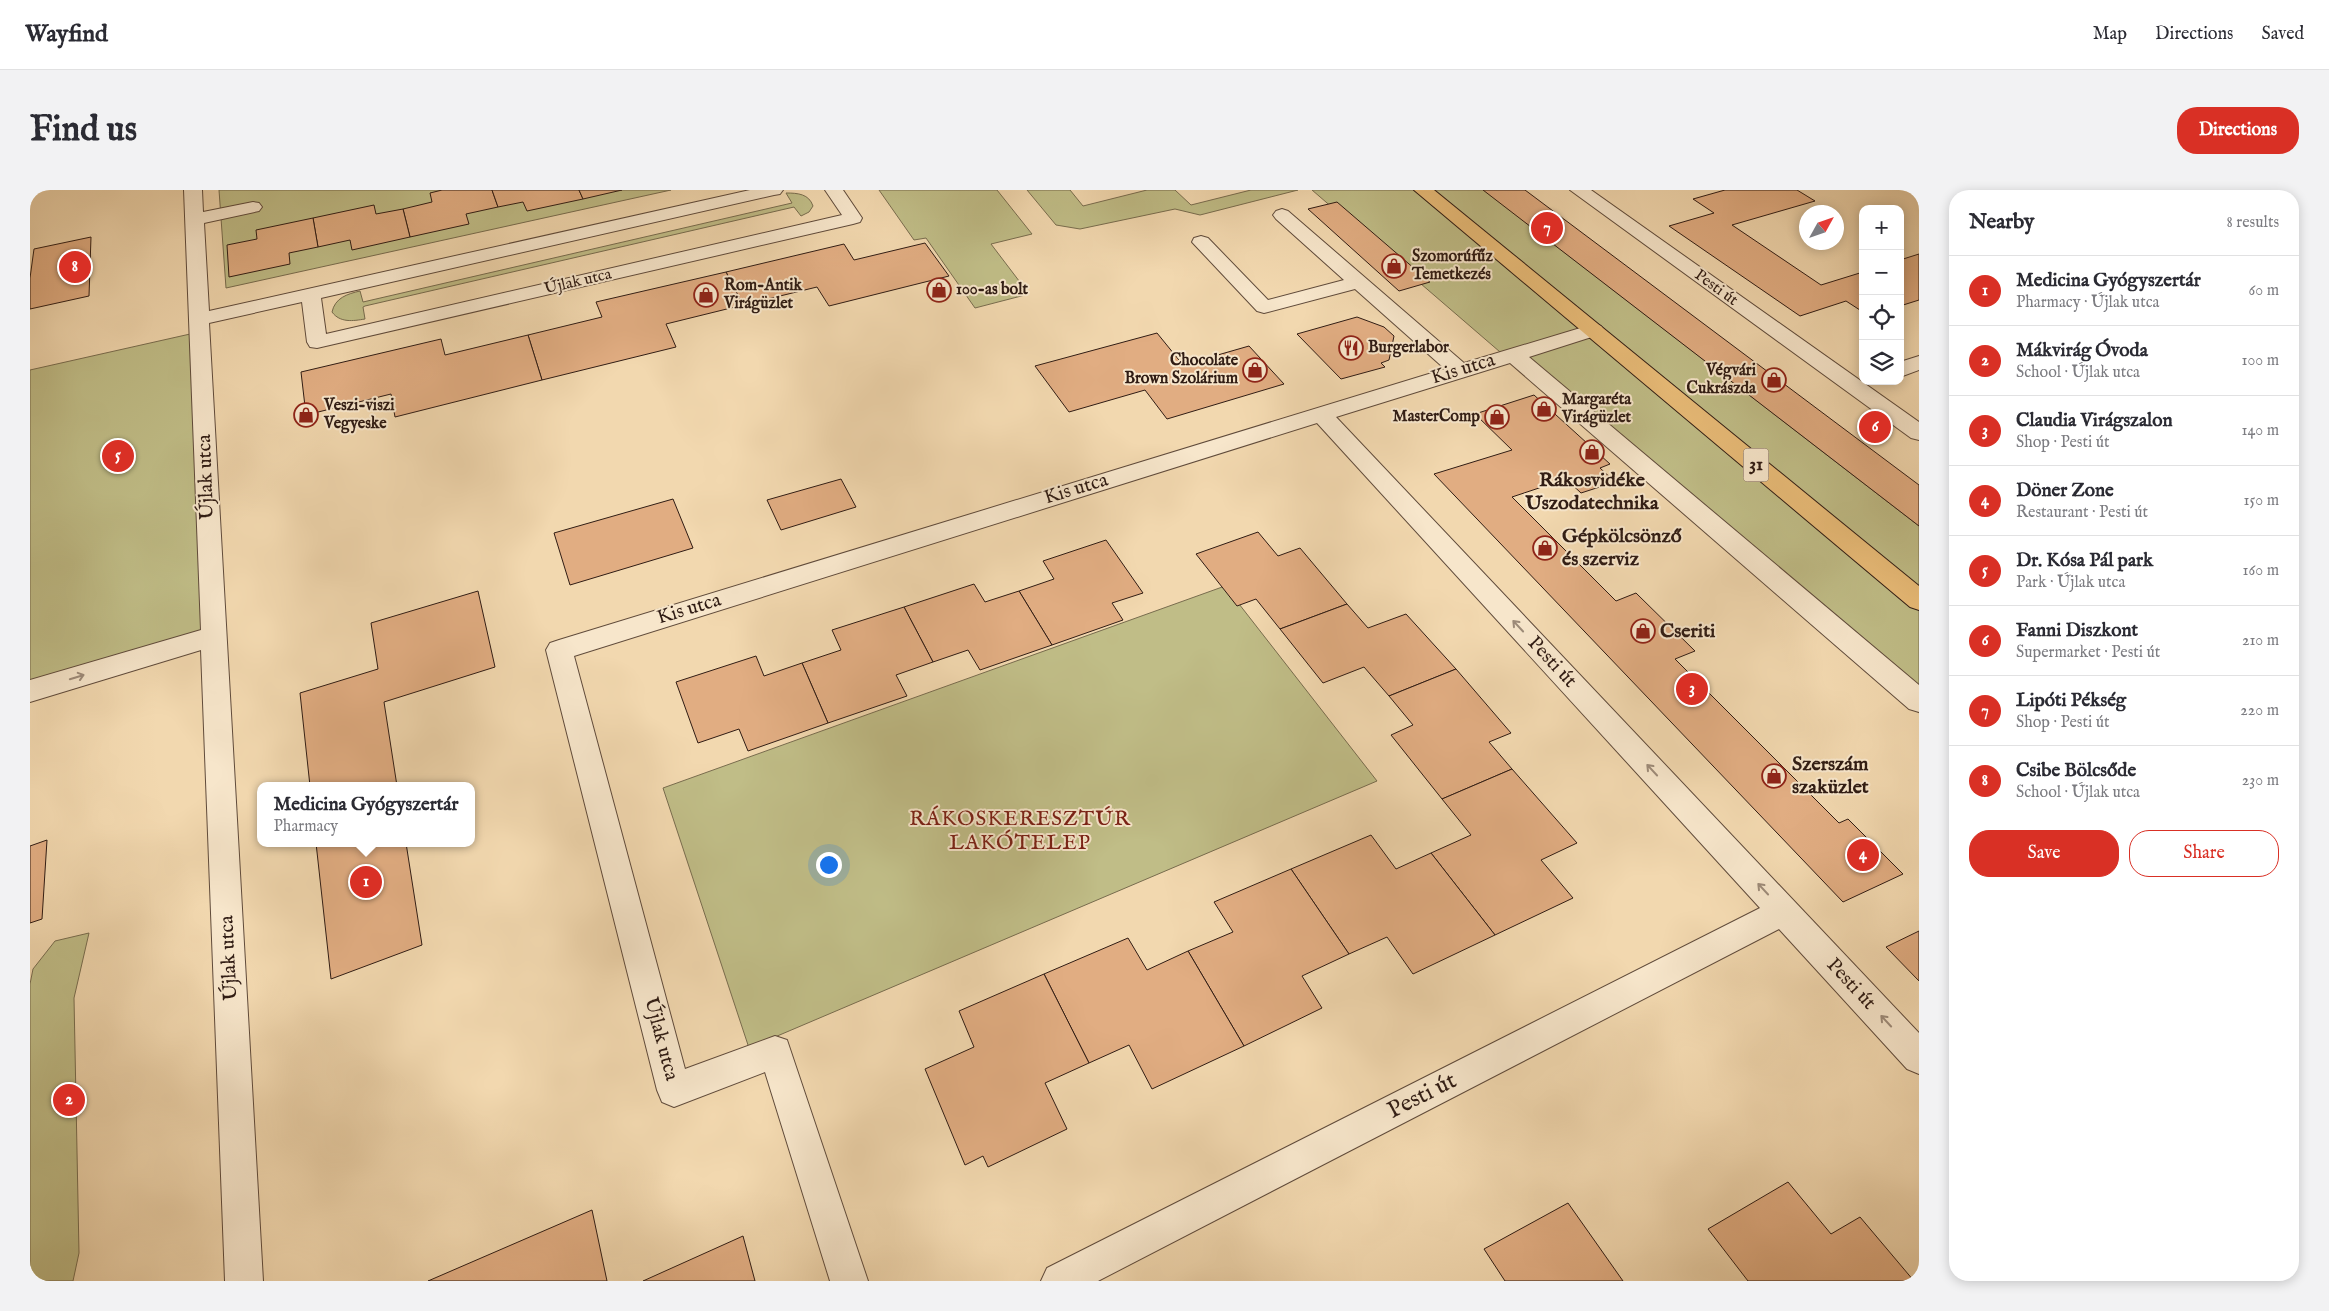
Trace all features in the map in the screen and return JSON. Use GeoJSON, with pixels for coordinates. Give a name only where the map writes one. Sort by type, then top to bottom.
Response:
{"type":"FeatureCollection","features":[{"type":"Feature","properties":{"kind":"main road","name":"31"},"geometry":{"type":"LineString","coordinates":[[1423,190],[1919,600]]}},
{"type":"Feature","properties":{"kind":"street","name":"Újlak utca"},"geometry":{"type":"LineString","coordinates":[[193,190],[244,1281]]}},
{"type":"Feature","properties":{"kind":"street"},"geometry":{"type":"LineString","coordinates":[[199,319],[774,190]]}},
{"type":"Feature","properties":{"kind":"street","name":"Újlak utca"},"geometry":{"type":"LineString","coordinates":[[311,294],[317,342],[853,218],[834,190]]}},
{"type":"Feature","properties":{"kind":"street","name":"Pesti út"},"geometry":{"type":"LineString","coordinates":[[1579,190],[1859,383]]}},
{"type":"Feature","properties":{"kind":"street"},"geometry":{"type":"LineString","coordinates":[[195,219],[253,207]]}},
{"type":"Feature","properties":{"kind":"street"},"geometry":{"type":"LineString","coordinates":[[1282,216],[1459,370]]}},
{"type":"Feature","properties":{"kind":"street"},"geometry":{"type":"LineString","coordinates":[[1201,242],[1264,307],[1358,282]]}},
{"type":"Feature","properties":{"kind":"street","name":"Kis utca"},"geometry":{"type":"LineString","coordinates":[[559,650],[1459,370],[1594,330]]}},
{"type":"Feature","properties":{"kind":"street"},"geometry":{"type":"LineString","coordinates":[[1513,354],[1919,701]]}},
{"type":"Feature","properties":{"kind":"street"},"geometry":{"type":"LineString","coordinates":[[1904,369],[1919,363]]}},
{"type":"Feature","properties":{"kind":"street","name":"Pesti út"},"geometry":{"type":"LineString","coordinates":[[1862,385],[1919,433]]}},
{"type":"Feature","properties":{"kind":"street","name":"Pesti út"},"geometry":{"type":"LineString","coordinates":[[1320,413],[1919,1057]]}},
{"type":"Feature","properties":{"kind":"street"},"geometry":{"type":"LineString","coordinates":[[30,691],[214,636]]}},
{"type":"Feature","properties":{"kind":"street","name":"Újlak utca"},"geometry":{"type":"LineString","coordinates":[[559,650],[674,1090],[775,1052],[849,1281]]}},
{"type":"Feature","properties":{"kind":"street","name":"Pesti út"},"geometry":{"type":"LineString","coordinates":[[1060,1281],[1784,912]]}},
{"type":"Feature","properties":{"kind":"shaded area"},"geometry":{"type":"Polygon","coordinates":[[[219,190],[671,190],[226,288],[219,190]]]}},
{"type":"Feature","properties":{"kind":"shaded area"},"geometry":{"type":"Polygon","coordinates":[[[879,190],[997,190],[1032,234],[991,244],[1029,294],[975,308],[926,238],[914,240],[879,190]]]}},
{"type":"Feature","properties":{"kind":"shaded area"},"geometry":{"type":"Polygon","coordinates":[[[1027,190],[1070,190],[1083,206],[1147,190],[1175,190],[1191,205],[1251,190],[1298,190],[1200,215],[1175,209],[1080,229],[1056,225],[1027,190]]]}},
{"type":"Feature","properties":{"kind":"shaded area"},"geometry":{"type":"Polygon","coordinates":[[[1312,190],[1484,190],[1919,526],[1919,713],[1312,190]]]}},
{"type":"Feature","properties":{"kind":"shaded area"},"geometry":{"type":"Polygon","coordinates":[[[786,193],[799,194],[806,197],[813,206],[809,212],[801,216],[794,207],[365,306],[363,307],[365,319],[343,320],[332,312],[339,300],[355,292],[360,291],[363,302],[792,203],[786,193]]]}},
{"type":"Feature","properties":{"kind":"shaded area"},"geometry":{"type":"Polygon","coordinates":[[[199,332],[214,636],[30,691],[30,370],[199,332]]]}},
{"type":"Feature","properties":{"kind":"shaded area"},"geometry":{"type":"Polygon","coordinates":[[[1225,586],[1377,781],[749,1048],[663,788],[1225,586]]]}},
{"type":"Feature","properties":{"kind":"shaded area"},"geometry":{"type":"Polygon","coordinates":[[[89,933],[74,998],[79,1253],[73,1281],[30,1281],[30,984],[33,969],[55,941],[89,933]]]}},
{"type":"Feature","properties":{"kind":"building"},"geometry":{"type":"Polygon","coordinates":[[[442,190],[492,190],[498,207],[466,214],[469,224],[410,237],[403,209],[432,202],[430,193],[442,190]]]}},
{"type":"Feature","properties":{"kind":"building"},"geometry":{"type":"Polygon","coordinates":[[[492,190],[579,190],[583,199],[527,211],[523,202],[498,207],[492,190]]]}},
{"type":"Feature","properties":{"kind":"building"},"geometry":{"type":"Polygon","coordinates":[[[579,190],[622,190],[583,199],[579,190]]]}},
{"type":"Feature","properties":{"kind":"building"},"geometry":{"type":"Polygon","coordinates":[[[1483,190],[1525,190],[1919,485],[1919,526],[1483,190]]]}},
{"type":"Feature","properties":{"kind":"building"},"geometry":{"type":"Polygon","coordinates":[[[1725,190],[1797,190],[1815,201],[1732,225],[1821,285],[1859,273],[1859,309],[1846,301],[1800,316],[1669,226],[1714,213],[1693,199],[1725,190]]]}},
{"type":"Feature","properties":{"kind":"building"},"geometry":{"type":"Polygon","coordinates":[[[1337,202],[1430,282],[1399,291],[1308,209],[1337,202]]]}},
{"type":"Feature","properties":{"kind":"building"},"geometry":{"type":"Polygon","coordinates":[[[374,205],[376,214],[403,209],[410,237],[352,250],[350,240],[318,247],[313,218],[374,205]]]}},
{"type":"Feature","properties":{"kind":"building"},"geometry":{"type":"Polygon","coordinates":[[[313,218],[318,247],[289,253],[290,264],[229,277],[227,245],[257,239],[256,230],[313,218]]]}},
{"type":"Feature","properties":{"kind":"building"},"geometry":{"type":"Polygon","coordinates":[[[91,237],[89,296],[30,309],[30,278],[34,249],[91,237]]]}},
{"type":"Feature","properties":{"kind":"building"},"geometry":{"type":"Polygon","coordinates":[[[925,243],[949,276],[829,306],[817,287],[743,305],[726,272],[844,244],[854,260],[925,243]]]}},
{"type":"Feature","properties":{"kind":"building"},"geometry":{"type":"Polygon","coordinates":[[[1919,254],[1919,300],[1904,305],[1904,295],[1904,259],[1919,254]]]}},
{"type":"Feature","properties":{"kind":"building"},"geometry":{"type":"Polygon","coordinates":[[[726,272],[743,305],[666,324],[676,347],[542,380],[528,335],[602,317],[596,302],[726,272]]]}},
{"type":"Feature","properties":{"kind":"building","name":"Burgerlabor"},"geometry":{"type":"Polygon","coordinates":[[[1357,317],[1384,327],[1394,336],[1389,360],[1381,363],[1385,367],[1341,379],[1297,334],[1357,317]]]}},
{"type":"Feature","properties":{"kind":"building"},"geometry":{"type":"Polygon","coordinates":[[[1157,333],[1183,365],[1249,346],[1284,384],[1167,419],[1145,390],[1069,412],[1035,366],[1157,333]]]}},
{"type":"Feature","properties":{"kind":"building"},"geometry":{"type":"Polygon","coordinates":[[[528,335],[542,380],[395,417],[391,394],[306,415],[301,372],[441,339],[445,355],[528,335]]]}},
{"type":"Feature","properties":{"kind":"building"},"geometry":{"type":"Polygon","coordinates":[[[1534,395],[1610,464],[1600,468],[1615,482],[1581,493],[1566,479],[1512,497],[1616,601],[1636,593],[1695,651],[1675,659],[1839,823],[1848,819],[1903,874],[1843,902],[1434,474],[1512,450],[1475,414],[1534,395]]]}},
{"type":"Feature","properties":{"kind":"building"},"geometry":{"type":"Polygon","coordinates":[[[841,479],[856,507],[781,530],[767,500],[841,479]]]}},
{"type":"Feature","properties":{"kind":"building"},"geometry":{"type":"Polygon","coordinates":[[[673,499],[693,548],[570,585],[554,533],[673,499]]]}},
{"type":"Feature","properties":{"kind":"building"},"geometry":{"type":"Polygon","coordinates":[[[1258,532],[1278,556],[1300,548],[1347,604],[1280,629],[1256,599],[1237,606],[1196,554],[1258,532]]]}},
{"type":"Feature","properties":{"kind":"building"},"geometry":{"type":"Polygon","coordinates":[[[1106,540],[1143,593],[1112,603],[1123,620],[1052,645],[1019,591],[1054,579],[1043,561],[1106,540]]]}},
{"type":"Feature","properties":{"kind":"building"},"geometry":{"type":"Polygon","coordinates":[[[974,584],[985,602],[1019,591],[1052,645],[980,670],[968,650],[933,662],[904,607],[974,584]]]}},
{"type":"Feature","properties":{"kind":"building"},"geometry":{"type":"Polygon","coordinates":[[[478,591],[495,667],[384,702],[396,782],[310,782],[300,693],[378,669],[371,623],[478,591]]]}},
{"type":"Feature","properties":{"kind":"building"},"geometry":{"type":"Polygon","coordinates":[[[1347,604],[1368,628],[1406,614],[1456,669],[1389,696],[1364,667],[1323,683],[1280,629],[1347,604]]]}},
{"type":"Feature","properties":{"kind":"building"},"geometry":{"type":"Polygon","coordinates":[[[904,607],[933,662],[896,675],[907,696],[828,723],[802,663],[841,650],[832,630],[904,607]]]}},
{"type":"Feature","properties":{"kind":"building"},"geometry":{"type":"Polygon","coordinates":[[[756,656],[764,676],[802,663],[828,723],[748,751],[739,729],[698,743],[676,682],[756,656]]]}},
{"type":"Feature","properties":{"kind":"building"},"geometry":{"type":"Polygon","coordinates":[[[1456,669],[1511,733],[1489,742],[1512,769],[1442,799],[1391,735],[1413,725],[1389,696],[1456,669]]]}},
{"type":"Feature","properties":{"kind":"building"},"geometry":{"type":"Polygon","coordinates":[[[1512,769],[1577,843],[1541,860],[1573,898],[1495,935],[1431,853],[1471,835],[1442,799],[1512,769]]]}},
{"type":"Feature","properties":{"kind":"building"},"geometry":{"type":"Polygon","coordinates":[[[1371,835],[1396,869],[1431,853],[1495,935],[1413,974],[1387,937],[1349,954],[1291,869],[1371,835]]]}},
{"type":"Feature","properties":{"kind":"building"},"geometry":{"type":"Polygon","coordinates":[[[47,840],[42,919],[30,923],[30,846],[47,840]]]}},
{"type":"Feature","properties":{"kind":"building"},"geometry":{"type":"Polygon","coordinates":[[[316,847],[407,847],[422,945],[331,979],[316,847]]]}},
{"type":"Feature","properties":{"kind":"building"},"geometry":{"type":"Polygon","coordinates":[[[1291,869],[1349,954],[1302,976],[1322,1008],[1244,1046],[1188,951],[1233,932],[1214,902],[1291,869]]]}},
{"type":"Feature","properties":{"kind":"building"},"geometry":{"type":"Polygon","coordinates":[[[1919,931],[1919,981],[1886,947],[1919,931]]]}},
{"type":"Feature","properties":{"kind":"building"},"geometry":{"type":"Polygon","coordinates":[[[1128,938],[1147,970],[1188,951],[1244,1046],[1152,1089],[1129,1045],[1089,1063],[1044,974],[1128,938]]]}},
{"type":"Feature","properties":{"kind":"building"},"geometry":{"type":"Polygon","coordinates":[[[1044,974],[1089,1063],[1045,1083],[1067,1129],[988,1167],[983,1156],[965,1165],[925,1069],[974,1047],[959,1011],[1044,974]]]}},
{"type":"Feature","properties":{"kind":"building"},"geometry":{"type":"Polygon","coordinates":[[[1788,1182],[1831,1234],[1860,1217],[1914,1281],[1748,1281],[1708,1229],[1788,1182]]]}},
{"type":"Feature","properties":{"kind":"building"},"geometry":{"type":"Polygon","coordinates":[[[1568,1203],[1623,1281],[1505,1281],[1484,1249],[1568,1203]]]}},
{"type":"Feature","properties":{"kind":"building"},"geometry":{"type":"Polygon","coordinates":[[[592,1210],[607,1281],[428,1281],[592,1210]]]}},
{"type":"Feature","properties":{"kind":"building"},"geometry":{"type":"Polygon","coordinates":[[[743,1236],[755,1281],[643,1281],[743,1236]]]}},
{"type":"Feature","properties":{"kind":"place","name":"Lipóti Pékség"},"geometry":{"type":"Point","coordinates":[1547,228]}},
{"type":"Feature","properties":{"kind":"place","name":"Szomorúfűz Temetkezés"},"geometry":{"type":"Point","coordinates":[1394,266]}},
{"type":"Feature","properties":{"kind":"place","name":"Csibe Bölcsőde"},"geometry":{"type":"Point","coordinates":[75,267]}},
{"type":"Feature","properties":{"kind":"place","name":"100-as bolt"},"geometry":{"type":"Point","coordinates":[939,290]}},
{"type":"Feature","properties":{"kind":"place","name":"Rom-Antik Virágüzlet"},"geometry":{"type":"Point","coordinates":[706,295]}},
{"type":"Feature","properties":{"kind":"place","name":"Burgerlabor"},"geometry":{"type":"Point","coordinates":[1351,348]}},
{"type":"Feature","properties":{"kind":"place","name":"Chocolate Brown Szolárium"},"geometry":{"type":"Point","coordinates":[1255,370]}},
{"type":"Feature","properties":{"kind":"place","name":"Végvári Cukrászda"},"geometry":{"type":"Point","coordinates":[1774,380]}},
{"type":"Feature","properties":{"kind":"place","name":"Margaréta Virágüzlet"},"geometry":{"type":"Point","coordinates":[1544,409]}},
{"type":"Feature","properties":{"kind":"place","name":"Veszi-viszi Vegyeske"},"geometry":{"type":"Point","coordinates":[306,415]}},
{"type":"Feature","properties":{"kind":"place","name":"MasterComp"},"geometry":{"type":"Point","coordinates":[1497,417]}},
{"type":"Feature","properties":{"kind":"place","name":"Fanni Diszkont"},"geometry":{"type":"Point","coordinates":[1875,427]}},
{"type":"Feature","properties":{"kind":"place","name":"Rákosvidéke Uszodatechnika"},"geometry":{"type":"Point","coordinates":[1592,452]}},
{"type":"Feature","properties":{"kind":"place","name":"Dr. Kósa Pál park"},"geometry":{"type":"Point","coordinates":[118,456]}},
{"type":"Feature","properties":{"kind":"place","name":"Gépkölcsönző és szerviz"},"geometry":{"type":"Point","coordinates":[1545,548]}},
{"type":"Feature","properties":{"kind":"place","name":"Cseriti"},"geometry":{"type":"Point","coordinates":[1643,631]}},
{"type":"Feature","properties":{"kind":"place","name":"Claudia Virágszalon"},"geometry":{"type":"Point","coordinates":[1692,689]}},
{"type":"Feature","properties":{"kind":"place","name":"Szerszám szaküzlet"},"geometry":{"type":"Point","coordinates":[1774,776]}},
{"type":"Feature","properties":{"kind":"place","name":"Döner Zone"},"geometry":{"type":"Point","coordinates":[1863,855]}},
{"type":"Feature","properties":{"kind":"place","name":"Medicina Gyógyszertár"},"geometry":{"type":"Point","coordinates":[366,882]}},
{"type":"Feature","properties":{"kind":"place","name":"Mákvirág Óvoda"},"geometry":{"type":"Point","coordinates":[69,1100]}},
{"type":"Feature","properties":{"kind":"district","name":"RÁKOSKERESZTÚR LAKÓTELEP"},"geometry":{"type":"Point","coordinates":[1020,831]}}]}
